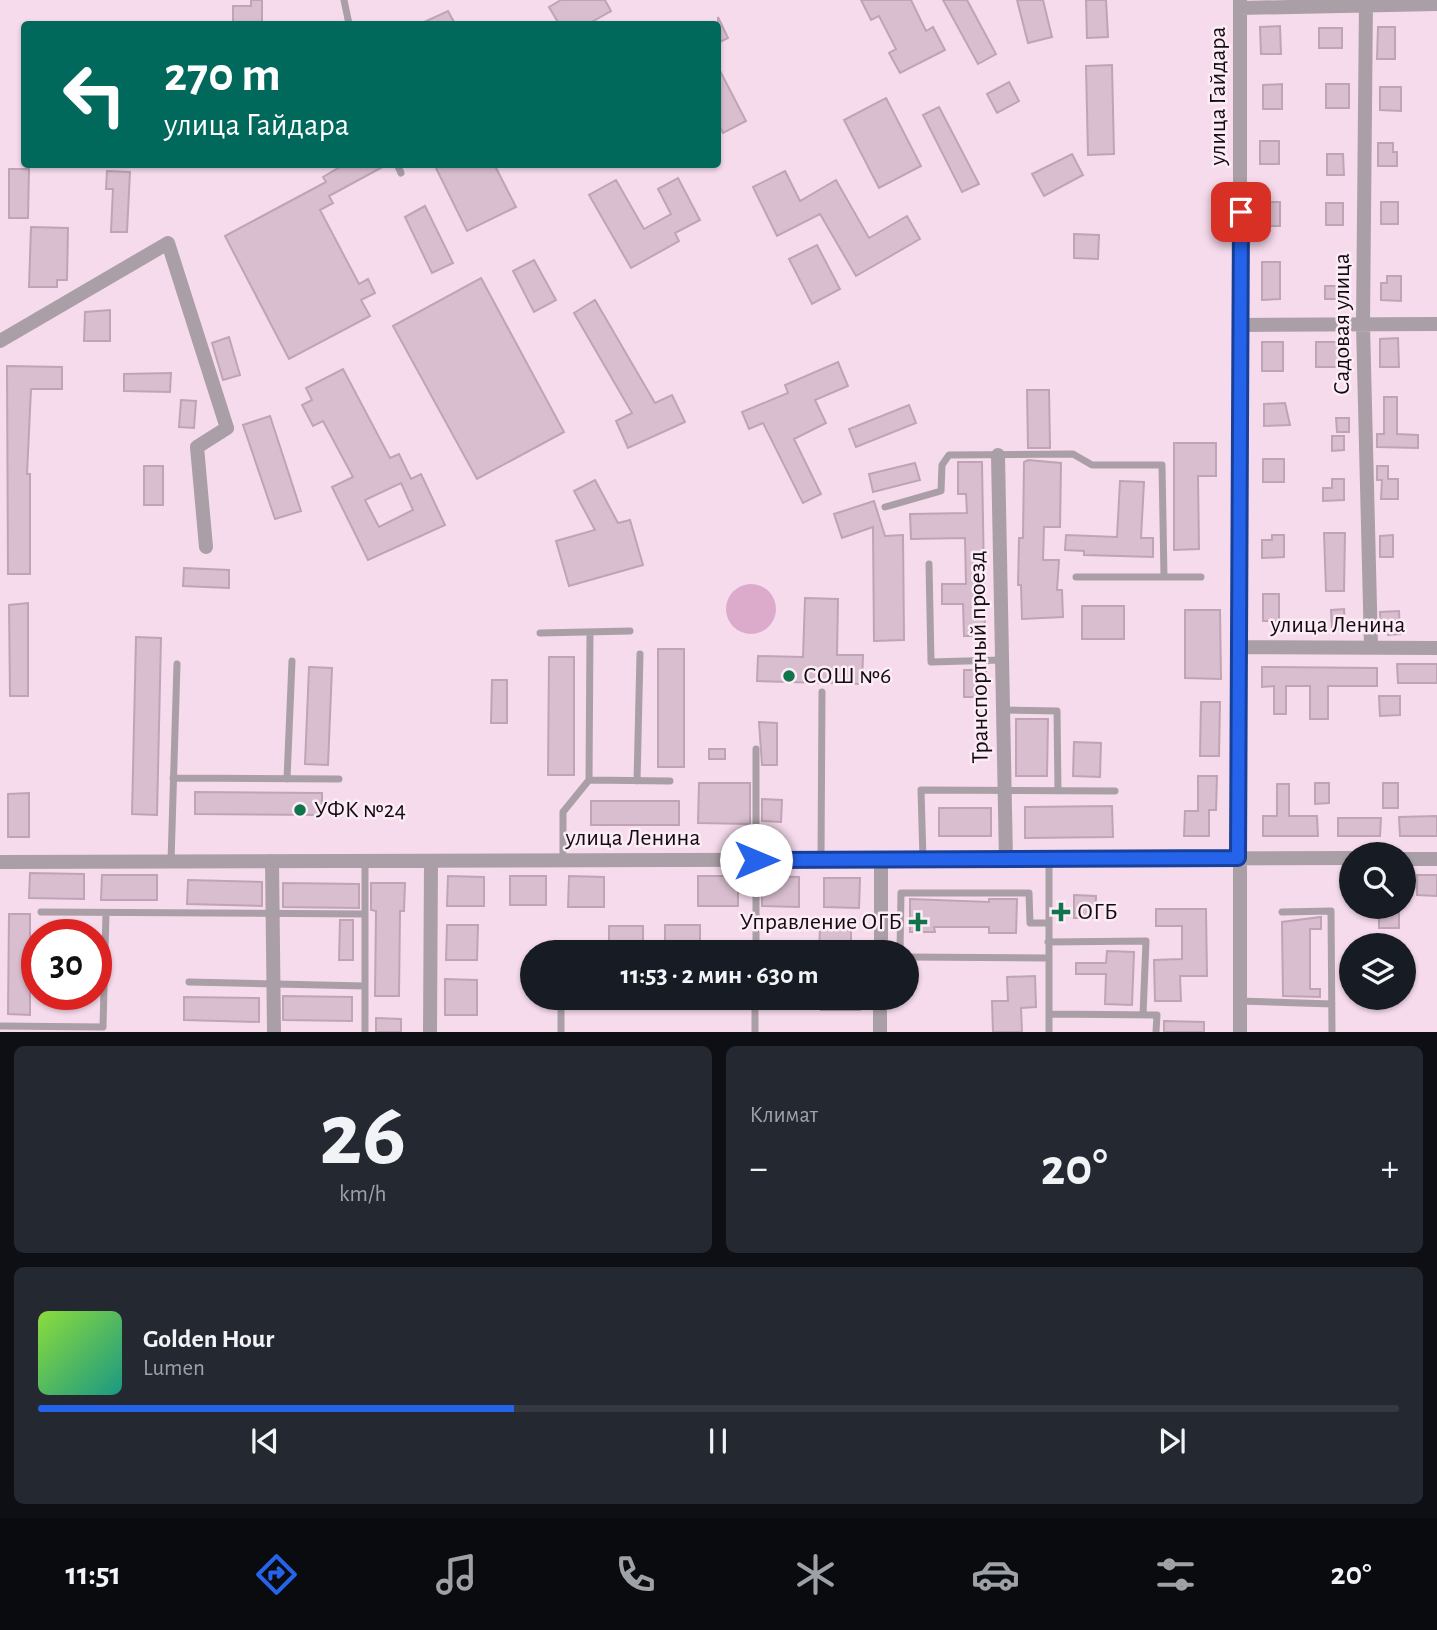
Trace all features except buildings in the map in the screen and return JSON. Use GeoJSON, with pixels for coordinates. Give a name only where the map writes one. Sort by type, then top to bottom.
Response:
{"type":"FeatureCollection","features":[{"type":"Feature","properties":{"kind":"street","name":"Садовая улица"},"geometry":{"type":"LineString","coordinates":[[1366,3],[1363,325],[1371,648]]}},
{"type":"Feature","properties":{"kind":"street"},"geometry":{"type":"LineString","coordinates":[[1240,4],[1437,4]]}},
{"type":"Feature","properties":{"kind":"street","name":"улица Гайдара"},"geometry":{"type":"LineString","coordinates":[[1240,4],[1240,1031]]}},
{"type":"Feature","properties":{"kind":"street"},"geometry":{"type":"LineString","coordinates":[[0,341],[168,243],[227,428],[197,447],[206,547]]}},
{"type":"Feature","properties":{"kind":"street"},"geometry":{"type":"LineString","coordinates":[[1241,325],[1437,324]]}},
{"type":"Feature","properties":{"kind":"street","name":"Транспортный проезд"},"geometry":{"type":"LineString","coordinates":[[998,455],[1006,859]]}},
{"type":"Feature","properties":{"kind":"street","name":"улица Ленина"},"geometry":{"type":"LineString","coordinates":[[1239,647],[1437,648]]}},
{"type":"Feature","properties":{"kind":"street","name":"улица Ленина"},"geometry":{"type":"LineString","coordinates":[[0,862],[1339,858]]}},
{"type":"Feature","properties":{"kind":"street"},"geometry":{"type":"LineString","coordinates":[[881,859],[881,940]]}},
{"type":"Feature","properties":{"kind":"street"},"geometry":{"type":"LineString","coordinates":[[1416,859],[1437,859]]}},
{"type":"Feature","properties":{"kind":"street"},"geometry":{"type":"LineString","coordinates":[[272,861],[274,1031]]}},
{"type":"Feature","properties":{"kind":"street"},"geometry":{"type":"LineString","coordinates":[[430,1031],[431,861]]}},
{"type":"Feature","properties":{"kind":"street"},"geometry":{"type":"LineString","coordinates":[[880,1010],[880,1031]]}},
{"type":"Feature","properties":{"kind":"lane"},"geometry":{"type":"LineString","coordinates":[[344,0],[348,21]]}},
{"type":"Feature","properties":{"kind":"lane"},"geometry":{"type":"LineString","coordinates":[[399,168],[401,173]]}},
{"type":"Feature","properties":{"kind":"lane"},"geometry":{"type":"LineString","coordinates":[[885,507],[941,491],[942,465],[949,455],[1073,454],[1092,465],[1162,465],[1164,577]]}},
{"type":"Feature","properties":{"kind":"lane"},"geometry":{"type":"LineString","coordinates":[[929,564],[931,662],[1002,660]]}},
{"type":"Feature","properties":{"kind":"lane"},"geometry":{"type":"LineString","coordinates":[[1076,577],[1201,577]]}},
{"type":"Feature","properties":{"kind":"lane"},"geometry":{"type":"LineString","coordinates":[[540,633],[630,631]]}},
{"type":"Feature","properties":{"kind":"lane"},"geometry":{"type":"LineString","coordinates":[[563,861],[563,812],[589,780],[590,632]]}},
{"type":"Feature","properties":{"kind":"lane"},"geometry":{"type":"LineString","coordinates":[[638,781],[640,654]]}},
{"type":"Feature","properties":{"kind":"lane"},"geometry":{"type":"LineString","coordinates":[[287,779],[292,660]]}},
{"type":"Feature","properties":{"kind":"lane"},"geometry":{"type":"LineString","coordinates":[[171,862],[177,663]]}},
{"type":"Feature","properties":{"kind":"lane"},"geometry":{"type":"LineString","coordinates":[[821,860],[822,692]]}},
{"type":"Feature","properties":{"kind":"lane"},"geometry":{"type":"LineString","coordinates":[[1003,710],[1058,711],[1058,791]]}},
{"type":"Feature","properties":{"kind":"lane"},"geometry":{"type":"LineString","coordinates":[[755,749],[756,940]]}},
{"type":"Feature","properties":{"kind":"lane"},"geometry":{"type":"LineString","coordinates":[[173,778],[338,779]]}},
{"type":"Feature","properties":{"kind":"lane"},"geometry":{"type":"LineString","coordinates":[[589,780],[670,781]]}},
{"type":"Feature","properties":{"kind":"lane"},"geometry":{"type":"LineString","coordinates":[[923,859],[920,790],[1115,791]]}},
{"type":"Feature","properties":{"kind":"lane"},"geometry":{"type":"LineString","coordinates":[[1049,859],[1049,1031]]}},
{"type":"Feature","properties":{"kind":"lane"},"geometry":{"type":"LineString","coordinates":[[365,861],[365,1031]]}},
{"type":"Feature","properties":{"kind":"lane"},"geometry":{"type":"LineString","coordinates":[[900,940],[901,893],[1029,893],[1030,923],[1048,923]]}},
{"type":"Feature","properties":{"kind":"lane"},"geometry":{"type":"LineString","coordinates":[[1282,912],[1331,911],[1332,1031]]}},
{"type":"Feature","properties":{"kind":"lane"},"geometry":{"type":"LineString","coordinates":[[41,912],[365,915]]}},
{"type":"Feature","properties":{"kind":"lane"},"geometry":{"type":"LineString","coordinates":[[0,1026],[103,1027],[106,913]]}},
{"type":"Feature","properties":{"kind":"lane"},"geometry":{"type":"LineString","coordinates":[[1048,942],[1146,941],[1143,1015]]}},
{"type":"Feature","properties":{"kind":"lane"},"geometry":{"type":"LineString","coordinates":[[919,957],[1048,958]]}},
{"type":"Feature","properties":{"kind":"lane"},"geometry":{"type":"LineString","coordinates":[[189,982],[365,986]]}},
{"type":"Feature","properties":{"kind":"lane"},"geometry":{"type":"LineString","coordinates":[[1240,1001],[1332,1004]]}},
{"type":"Feature","properties":{"kind":"lane"},"geometry":{"type":"LineString","coordinates":[[561,1010],[561,1031]]}},
{"type":"Feature","properties":{"kind":"lane"},"geometry":{"type":"LineString","coordinates":[[755,1010],[755,1031]]}},
{"type":"Feature","properties":{"kind":"lane"},"geometry":{"type":"LineString","coordinates":[[1049,1014],[1157,1016],[1156,1031]]}},
{"type":"Feature","properties":{"kind":"shaded area"},"geometry":{"type":"Polygon","coordinates":[[[751,584],[769,591],[776,609],[769,627],[751,634],[733,627],[726,609],[733,591],[751,584]]]}},
{"type":"Feature","properties":{"kind":"place","name":"СОШ №6"},"geometry":{"type":"Point","coordinates":[789,676]}},
{"type":"Feature","properties":{"kind":"place","name":"УФК №24"},"geometry":{"type":"Point","coordinates":[300,810]}},
{"type":"Feature","properties":{"kind":"place","name":"ОГБ"},"geometry":{"type":"Point","coordinates":[1061,912]}},
{"type":"Feature","properties":{"kind":"place","name":"Управление ОГБ"},"geometry":{"type":"Point","coordinates":[918,922]}},
{"type":"Feature","properties":{"kind":"route"},"geometry":{"type":"LineString","coordinates":[[756,860],[1238,858],[1241,212]]}}]}
